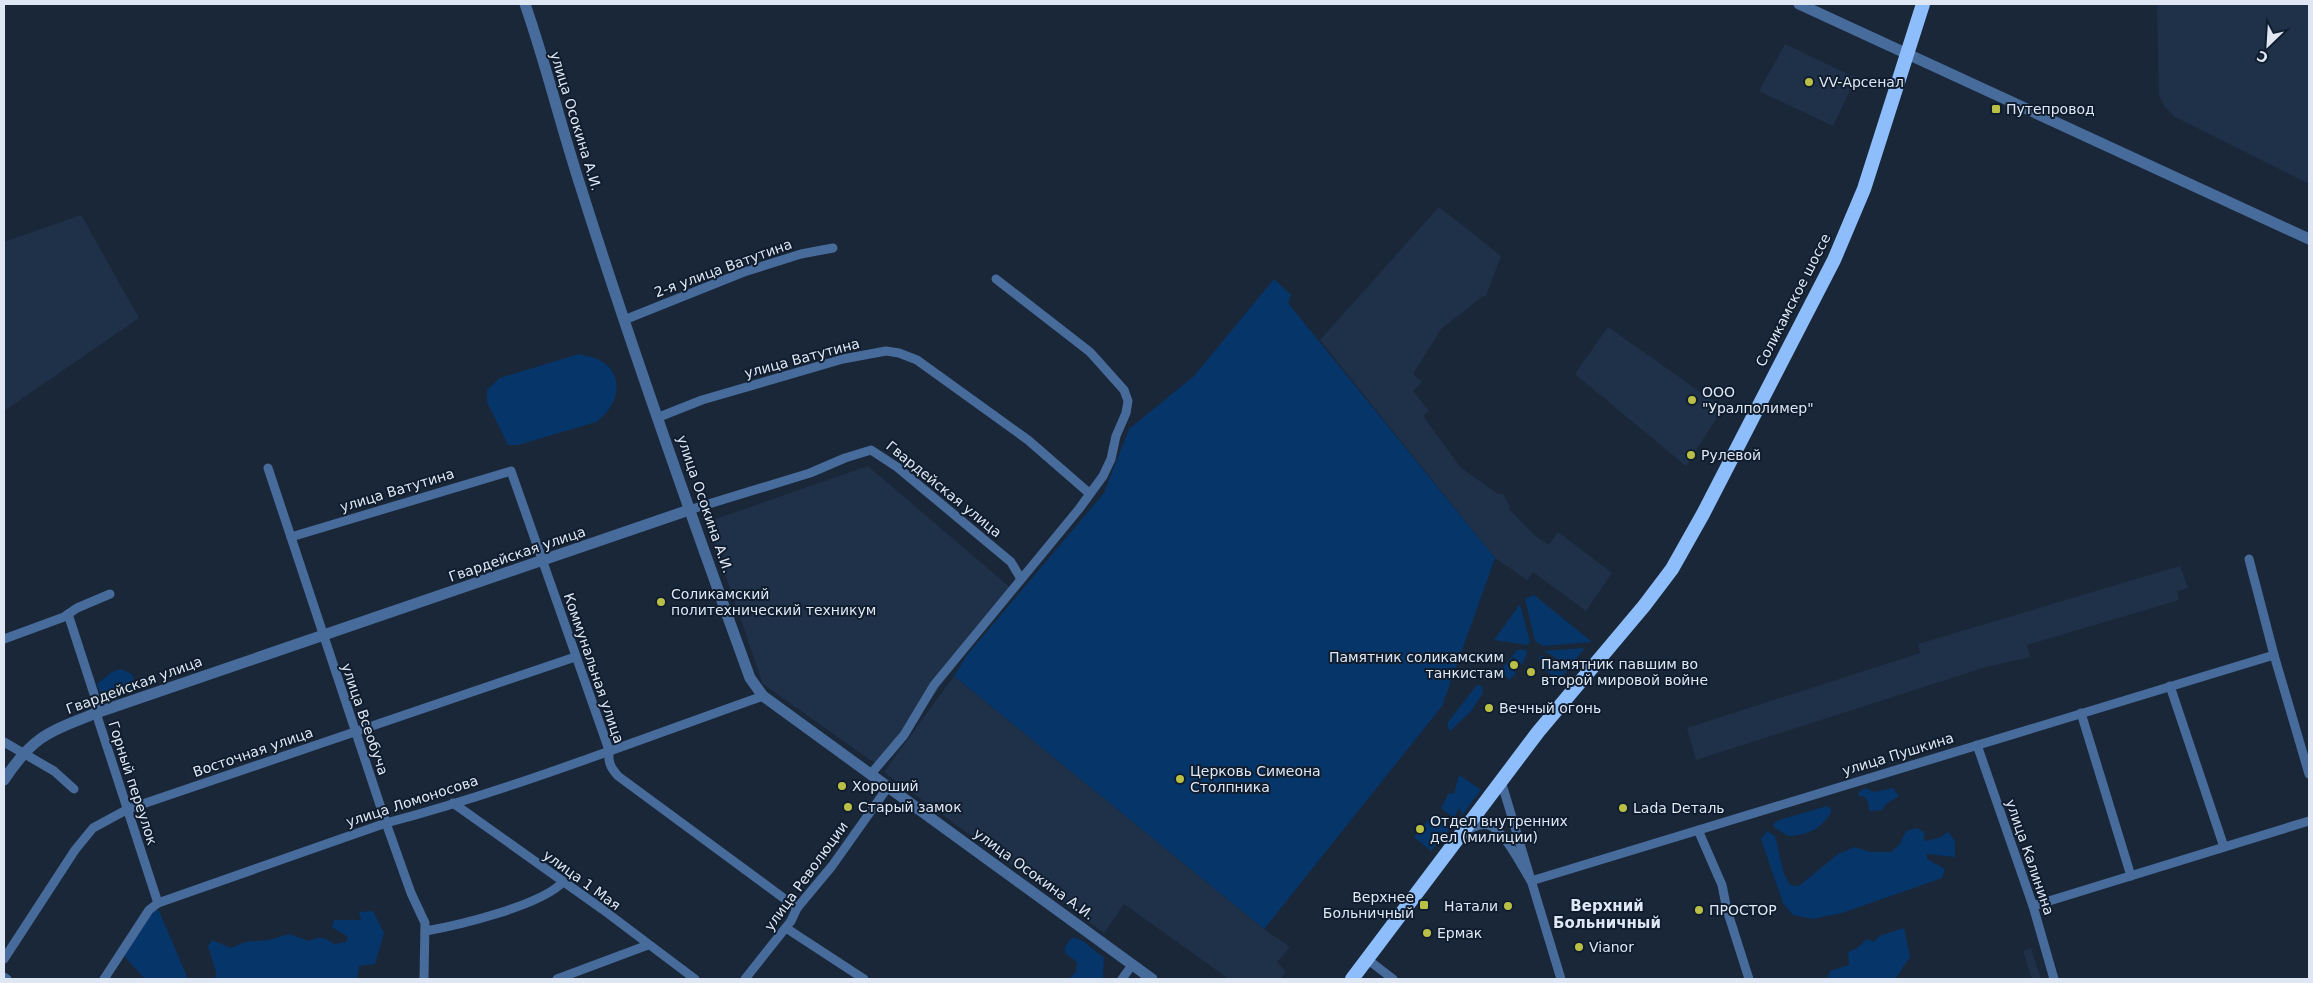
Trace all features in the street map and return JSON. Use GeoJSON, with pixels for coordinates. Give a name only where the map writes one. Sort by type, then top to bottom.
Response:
{"type":"FeatureCollection","features":[{"type":"Feature","properties":{"kind":"highway","name":"Соликамское шоссе"},"geometry":{"type":"LineString","coordinates":[[1352,979],[1538,732],[1644,606],[1672,569],[1703,514],[1834,260],[1864,189],[1923,4]]}},
{"type":"Feature","properties":{"kind":"street","name":"улица Осокина А.И."},"geometry":{"type":"LineString","coordinates":[[525,4],[580,187],[624,320],[659,417],[689,510],[750,678],[763,696],[1152,979]]}},
{"type":"Feature","properties":{"kind":"street"},"geometry":{"type":"LineString","coordinates":[[1799,4],[2309,239]]}},
{"type":"Feature","properties":{"kind":"street","name":"2-я улица Ватутина"},"geometry":{"type":"LineString","coordinates":[[624,320],[744,272],[801,254],[833,248]]}},
{"type":"Feature","properties":{"kind":"street"},"geometry":{"type":"LineString","coordinates":[[870,775],[904,735],[934,685],[1079,509],[1103,476],[1111,459],[1116,436],[1126,413],[1128,401],[1124,390],[1090,352],[996,280]]}},
{"type":"Feature","properties":{"kind":"street","name":"улица Ватутина"},"geometry":{"type":"LineString","coordinates":[[659,417],[702,400],[843,358],[886,351],[899,353],[917,360],[1028,440],[1089,493]]}},
{"type":"Feature","properties":{"kind":"street","name":"Гвардейская улица"},"geometry":{"type":"LineString","coordinates":[[4,780],[34,741],[50,732],[96,713],[689,510],[810,473],[845,458],[871,450],[897,467],[1011,562],[1021,579]]}},
{"type":"Feature","properties":{"kind":"street","name":"улица Всеобуча"},"geometry":{"type":"LineString","coordinates":[[268,468],[354,731],[411,893],[425,923],[424,979]]}},
{"type":"Feature","properties":{"kind":"street","name":"улица Ватутина"},"geometry":{"type":"LineString","coordinates":[[291,537],[511,471]]}},
{"type":"Feature","properties":{"kind":"street","name":"Коммунальная улица"},"geometry":{"type":"LineString","coordinates":[[511,471],[544,560],[575,657],[609,750],[608,762],[618,776],[797,908]]}},
{"type":"Feature","properties":{"kind":"street"},"geometry":{"type":"LineString","coordinates":[[2249,559],[2274,655],[2309,774]]}},
{"type":"Feature","properties":{"kind":"street"},"geometry":{"type":"LineString","coordinates":[[4,639],[68,614],[77,608],[110,594]]}},
{"type":"Feature","properties":{"kind":"street","name":"Горный переулок"},"geometry":{"type":"LineString","coordinates":[[68,614],[95,697],[96,713],[158,903]]}},
{"type":"Feature","properties":{"kind":"street","name":"улица Пушкина"},"geometry":{"type":"LineString","coordinates":[[1531,881],[2274,655]]}},
{"type":"Feature","properties":{"kind":"street","name":"Восточная улица"},"geometry":{"type":"LineString","coordinates":[[4,959],[75,850],[93,828],[128,809],[575,657]]}},
{"type":"Feature","properties":{"kind":"street"},"geometry":{"type":"LineString","coordinates":[[2170,686],[2224,848]]}},
{"type":"Feature","properties":{"kind":"street","name":"улица Ломоносова"},"geometry":{"type":"LineString","coordinates":[[104,979],[149,910],[158,903],[386,823],[453,803],[763,696]]}},
{"type":"Feature","properties":{"kind":"street"},"geometry":{"type":"LineString","coordinates":[[2081,713],[2131,876]]}},
{"type":"Feature","properties":{"kind":"street"},"geometry":{"type":"LineString","coordinates":[[4,742],[54,771],[74,789]]}},
{"type":"Feature","properties":{"kind":"street","name":"улица Калинина"},"geometry":{"type":"LineString","coordinates":[[1977,745],[2033,906],[2054,979]]}},
{"type":"Feature","properties":{"kind":"street"},"geometry":{"type":"LineString","coordinates":[[1501,781],[1562,979]]}},
{"type":"Feature","properties":{"kind":"street","name":"улица Революции"},"geometry":{"type":"LineString","coordinates":[[744,979],[786,928],[797,908],[832,866],[888,787]]}},
{"type":"Feature","properties":{"kind":"street","name":"улица 1 Мая"},"geometry":{"type":"LineString","coordinates":[[453,803],[695,979]]}},
{"type":"Feature","properties":{"kind":"street"},"geometry":{"type":"LineString","coordinates":[[2033,906],[2309,822]]}},
{"type":"Feature","properties":{"kind":"street"},"geometry":{"type":"LineString","coordinates":[[1460,834],[1476,826],[1486,824],[1494,828],[1502,836],[1531,881]]}},
{"type":"Feature","properties":{"kind":"street"},"geometry":{"type":"LineString","coordinates":[[1698,830],[1722,885],[1727,910],[1750,979]]}},
{"type":"Feature","properties":{"kind":"street"},"geometry":{"type":"LineString","coordinates":[[426,931],[448,927],[540,899],[555,890],[563,882]]}},
{"type":"Feature","properties":{"kind":"street"},"geometry":{"type":"LineString","coordinates":[[786,928],[864,979]]}},
{"type":"Feature","properties":{"kind":"street"},"geometry":{"type":"LineString","coordinates":[[557,979],[648,945]]}},
{"type":"Feature","properties":{"kind":"street"},"geometry":{"type":"LineString","coordinates":[[1367,959],[1394,979]]}},
{"type":"Feature","properties":{"kind":"street"},"geometry":{"type":"LineString","coordinates":[[1122,979],[1132,965]]}},
{"type":"Feature","properties":{"kind":"shaded area"},"geometry":{"type":"Polygon","coordinates":[[[2157,4],[2309,4],[2309,184],[2175,117],[2165,107],[2159,95],[2157,4]]]}},
{"type":"Feature","properties":{"kind":"shaded area","name":"VV-Арсенал"},"geometry":{"type":"Polygon","coordinates":[[[1785,44],[1856,78],[1833,126],[1759,91],[1785,44]]]}},
{"type":"Feature","properties":{"kind":"shaded area"},"geometry":{"type":"Polygon","coordinates":[[[1439,207],[1501,256],[1486,296],[1483,296],[1441,329],[1413,374],[1422,382],[1413,391],[1429,411],[1423,416],[1461,468],[1498,494],[1503,494],[1510,507],[1509,509],[1535,536],[1549,545],[1558,532],[1612,573],[1586,611],[1533,572],[1527,580],[1495,558],[1320,340],[1439,207]]]}},
{"type":"Feature","properties":{"kind":"shaded area"},"geometry":{"type":"Polygon","coordinates":[[[81,215],[139,318],[4,411],[4,242],[81,215]]]}},
{"type":"Feature","properties":{"kind":"shaded area"},"geometry":{"type":"Polygon","coordinates":[[[1274,279],[1291,295],[1288,303],[1495,558],[1442,706],[1264,929],[954,676],[967,655],[1104,493],[1129,429],[1194,376],[1274,279]]]}},
{"type":"Feature","properties":{"kind":"shaded area","name":"OOO \"Уралполимер\""},"geometry":{"type":"Polygon","coordinates":[[[1608,327],[1723,408],[1686,466],[1575,374],[1608,327]]]}},
{"type":"Feature","properties":{"kind":"shaded area"},"geometry":{"type":"Polygon","coordinates":[[[579,354],[601,361],[609,367],[614,375],[616,392],[614,401],[609,409],[596,422],[518,445],[508,445],[487,402],[487,390],[500,378],[579,354]]]}},
{"type":"Feature","properties":{"kind":"shaded area"},"geometry":{"type":"Polygon","coordinates":[[[868,466],[1013,590],[880,767],[763,684],[707,522],[868,466]]]}},
{"type":"Feature","properties":{"kind":"shaded area"},"geometry":{"type":"Polygon","coordinates":[[[2180,566],[2188,588],[2177,591],[2179,600],[2027,645],[2030,657],[1986,667],[1696,760],[1687,728],[1920,653],[1918,644],[2180,566]]]}},
{"type":"Feature","properties":{"kind":"shaded area"},"geometry":{"type":"Polygon","coordinates":[[[1534,595],[1592,642],[1543,646],[1535,641],[1525,599],[1534,595]]]}},
{"type":"Feature","properties":{"kind":"shaded area"},"geometry":{"type":"Polygon","coordinates":[[[1520,604],[1530,642],[1527,645],[1494,640],[1520,604]]]}},
{"type":"Feature","properties":{"kind":"shaded area"},"geometry":{"type":"Polygon","coordinates":[[[1585,648],[1570,666],[1544,651],[1585,648]]]}},
{"type":"Feature","properties":{"kind":"shaded area"},"geometry":{"type":"Polygon","coordinates":[[[1517,650],[1526,650],[1527,654],[1522,665],[1513,657],[1507,664],[1516,673],[1510,680],[1500,671],[1517,650]]]}},
{"type":"Feature","properties":{"kind":"shaded area"},"geometry":{"type":"Polygon","coordinates":[[[1541,655],[1567,671],[1558,681],[1541,666],[1539,657],[1541,655]]]}},
{"type":"Feature","properties":{"kind":"shaded area"},"geometry":{"type":"Polygon","coordinates":[[[121,669],[132,674],[136,686],[121,696],[103,700],[97,684],[112,672],[121,669]]]}},
{"type":"Feature","properties":{"kind":"shaded area"},"geometry":{"type":"Polygon","coordinates":[[[954,676],[1264,929],[1290,947],[1277,962],[1286,972],[1281,979],[1229,979],[1124,904],[1104,933],[884,772],[954,676]]]}},
{"type":"Feature","properties":{"kind":"shaded area"},"geometry":{"type":"Polygon","coordinates":[[[1477,685],[1482,686],[1483,693],[1471,711],[1450,731],[1448,722],[1477,685]]]}},
{"type":"Feature","properties":{"kind":"shaded area"},"geometry":{"type":"Polygon","coordinates":[[[1459,775],[1481,790],[1462,815],[1459,808],[1454,818],[1441,808],[1449,793],[1454,794],[1459,775]]]}},
{"type":"Feature","properties":{"kind":"shaded area"},"geometry":{"type":"Polygon","coordinates":[[[1865,788],[1874,792],[1893,788],[1899,796],[1886,804],[1882,810],[1870,811],[1864,796],[1859,797],[1859,792],[1865,788]]]}},
{"type":"Feature","properties":{"kind":"shaded area"},"geometry":{"type":"Polygon","coordinates":[[[1827,806],[1832,810],[1824,822],[1809,832],[1788,836],[1775,828],[1773,824],[1779,820],[1827,806]]]}},
{"type":"Feature","properties":{"kind":"shaded area"},"geometry":{"type":"Polygon","coordinates":[[[1433,815],[1450,829],[1431,851],[1414,837],[1433,815]]]}},
{"type":"Feature","properties":{"kind":"shaded area"},"geometry":{"type":"Polygon","coordinates":[[[1917,828],[1924,832],[1924,841],[1939,838],[1948,832],[1955,841],[1955,857],[1927,854],[1927,859],[1945,869],[1942,878],[1842,913],[1812,919],[1793,915],[1783,903],[1761,839],[1767,831],[1775,836],[1784,874],[1790,885],[1799,886],[1838,854],[1855,847],[1870,852],[1891,852],[1899,845],[1906,831],[1917,828]]]}},
{"type":"Feature","properties":{"kind":"shaded area"},"geometry":{"type":"Polygon","coordinates":[[[155,909],[159,911],[188,979],[145,979],[124,956],[155,909]]]}},
{"type":"Feature","properties":{"kind":"shaded area"},"geometry":{"type":"Polygon","coordinates":[[[373,911],[384,933],[375,964],[359,966],[357,979],[215,979],[216,972],[208,946],[212,940],[231,948],[245,942],[269,940],[289,934],[309,941],[320,937],[334,944],[346,942],[348,937],[332,927],[334,920],[361,920],[359,912],[373,911]]]}},
{"type":"Feature","properties":{"kind":"shaded area"},"geometry":{"type":"Polygon","coordinates":[[[1904,928],[1910,957],[1895,979],[1827,978],[1830,971],[1849,965],[1848,952],[1857,948],[1867,939],[1874,942],[1879,936],[1904,928]]]}},
{"type":"Feature","properties":{"kind":"shaded area"},"geometry":{"type":"Polygon","coordinates":[[[1072,937],[1083,941],[1104,958],[1103,979],[1069,979],[1076,972],[1077,962],[1065,953],[1065,947],[1072,937]]]}},
{"type":"Feature","properties":{"kind":"shaded area"},"geometry":{"type":"Polygon","coordinates":[[[2031,948],[2041,979],[2032,979],[2023,951],[2031,948]]]}},
{"type":"Feature","properties":{"kind":"place","name":"VV-Арсенал"},"geometry":{"type":"Point","coordinates":[1809,82]}},
{"type":"Feature","properties":{"kind":"place","name":"Путепровод"},"geometry":{"type":"Point","coordinates":[1996,109]}},
{"type":"Feature","properties":{"kind":"place","name":"OOO \"Уралполимер\""},"geometry":{"type":"Point","coordinates":[1692,400]}},
{"type":"Feature","properties":{"kind":"place","name":"Рулевой"},"geometry":{"type":"Point","coordinates":[1691,455]}},
{"type":"Feature","properties":{"kind":"place","name":"Соликамский политехнический техникум"},"geometry":{"type":"Point","coordinates":[661,602]}},
{"type":"Feature","properties":{"kind":"place","name":"Памятник соликамским танкистам"},"geometry":{"type":"Point","coordinates":[1514,665]}},
{"type":"Feature","properties":{"kind":"place","name":"Памятник павшим во второй мировой войне"},"geometry":{"type":"Point","coordinates":[1531,672]}},
{"type":"Feature","properties":{"kind":"place","name":"Вечный огонь"},"geometry":{"type":"Point","coordinates":[1489,708]}},
{"type":"Feature","properties":{"kind":"place","name":"Церковь Симеона Столпника"},"geometry":{"type":"Point","coordinates":[1180,779]}},
{"type":"Feature","properties":{"kind":"place","name":"Хороший"},"geometry":{"type":"Point","coordinates":[842,786]}},
{"type":"Feature","properties":{"kind":"place","name":"Старый замок"},"geometry":{"type":"Point","coordinates":[848,807]}},
{"type":"Feature","properties":{"kind":"place","name":"Lada Dеталь"},"geometry":{"type":"Point","coordinates":[1623,808]}},
{"type":"Feature","properties":{"kind":"place","name":"Отдел внутренних дел (милиции)"},"geometry":{"type":"Point","coordinates":[1420,829]}},
{"type":"Feature","properties":{"kind":"place","name":"Верхнее Больничный"},"geometry":{"type":"Point","coordinates":[1424,905]}},
{"type":"Feature","properties":{"kind":"place","name":"Натали"},"geometry":{"type":"Point","coordinates":[1508,906]}},
{"type":"Feature","properties":{"kind":"place","name":"ПРОСТОР"},"geometry":{"type":"Point","coordinates":[1699,910]}},
{"type":"Feature","properties":{"kind":"place","name":"Ермак"},"geometry":{"type":"Point","coordinates":[1427,933]}},
{"type":"Feature","properties":{"kind":"place","name":"Vianor"},"geometry":{"type":"Point","coordinates":[1579,947]}},
{"type":"Feature","properties":{"kind":"district","name":"Верхний Больничный"},"geometry":{"type":"Point","coordinates":[1607,914]}}]}
